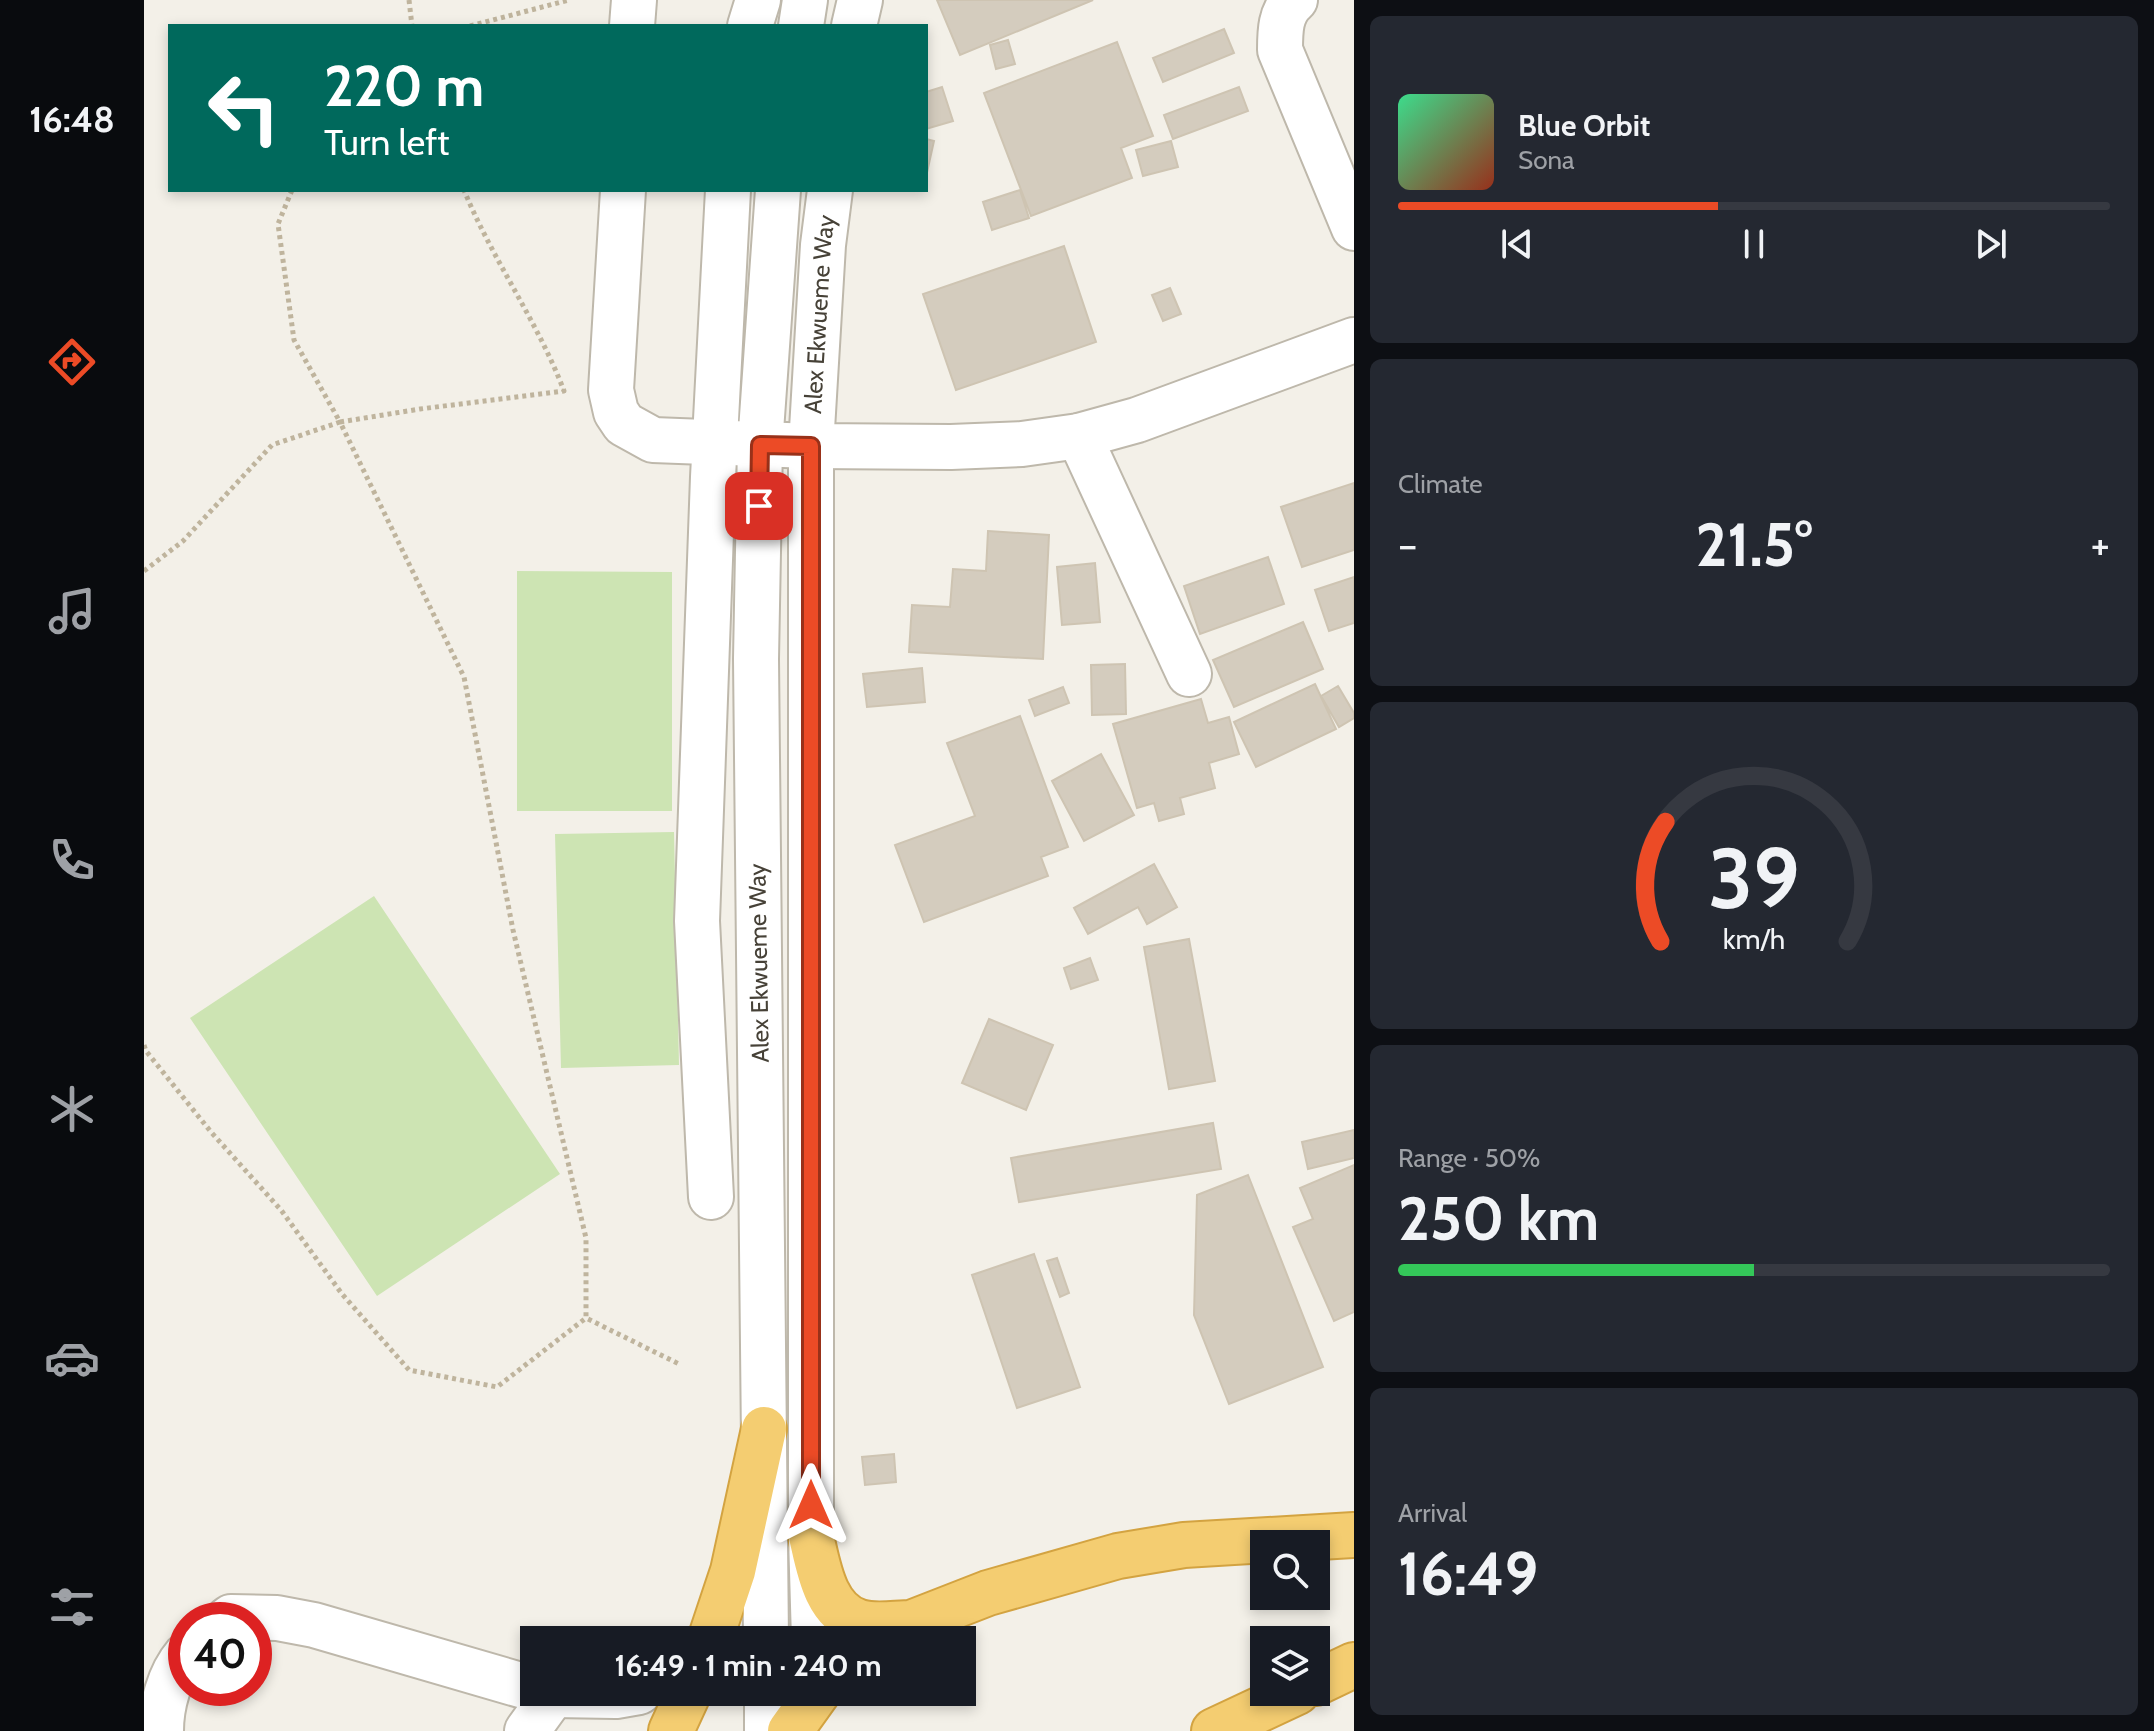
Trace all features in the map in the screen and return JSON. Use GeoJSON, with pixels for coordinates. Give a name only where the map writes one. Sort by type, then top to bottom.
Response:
{"type":"FeatureCollection","features":[{"type":"Feature","properties":{"kind":"highway"},"geometry":{"type":"LineString","coordinates":[[715,1626],[733,1571],[764,1429]]}},
{"type":"Feature","properties":{"kind":"highway"},"geometry":{"type":"LineString","coordinates":[[909,1626],[988,1593],[1118,1556],[1184,1545],[1354,1535]]}},
{"type":"Feature","properties":{"kind":"highway"},"geometry":{"type":"LineString","coordinates":[[811,1536],[822,1583],[844,1614],[876,1626]]}},
{"type":"Feature","properties":{"kind":"highway"},"geometry":{"type":"LineString","coordinates":[[1330,1676],[1354,1665]]}},
{"type":"Feature","properties":{"kind":"highway"},"geometry":{"type":"LineString","coordinates":[[790,1731],[813,1706]]}},
{"type":"Feature","properties":{"kind":"highway"},"geometry":{"type":"LineString","coordinates":[[1214,1731],[1267,1706]]}},
{"type":"Feature","properties":{"kind":"street"},"geometry":{"type":"LineString","coordinates":[[632,24],[634,0]]}},
{"type":"Feature","properties":{"kind":"street"},"geometry":{"type":"LineString","coordinates":[[751,24],[758,0]]}},
{"type":"Feature","properties":{"kind":"street"},"geometry":{"type":"LineString","coordinates":[[801,24],[805,0]]}},
{"type":"Feature","properties":{"kind":"street"},"geometry":{"type":"LineString","coordinates":[[854,24],[860,0]]}},
{"type":"Feature","properties":{"kind":"street"},"geometry":{"type":"LineString","coordinates":[[1295,0],[1287,6],[1280,30],[1280,50],[1354,228]]}},
{"type":"Feature","properties":{"kind":"street"},"geometry":{"type":"LineString","coordinates":[[623,192],[611,390],[616,412],[624,424],[653,440],[760,445],[951,447],[1022,444],[1079,436],[1152,415],[1354,340]]}},
{"type":"Feature","properties":{"kind":"street"},"geometry":{"type":"LineString","coordinates":[[711,1197],[697,921],[714,443],[728,192]]}},
{"type":"Feature","properties":{"kind":"street","name":"Alex Ekwueme Way"},"geometry":{"type":"LineString","coordinates":[[766,1626],[756,659],[760,445],[778,192]]}},
{"type":"Feature","properties":{"kind":"street","name":"Alex Ekwueme Way"},"geometry":{"type":"LineString","coordinates":[[814,1626],[811,446],[823,245],[830,192]]}},
{"type":"Feature","properties":{"kind":"street"},"geometry":{"type":"LineString","coordinates":[[1079,436],[1189,674]]}},
{"type":"Feature","properties":{"kind":"street"},"geometry":{"type":"LineString","coordinates":[[272,1618],[314,1625],[520,1685]]}},
{"type":"Feature","properties":{"kind":"street"},"geometry":{"type":"LineString","coordinates":[[161,1731],[161,1708],[168,1691]]}},
{"type":"Feature","properties":{"kind":"street"},"geometry":{"type":"LineString","coordinates":[[527,1731],[537,1706]]}},
{"type":"Feature","properties":{"kind":"street"},"geometry":{"type":"LineString","coordinates":[[767,1706],[767,1731]]}},
{"type":"Feature","properties":{"kind":"path"},"geometry":{"type":"LineString","coordinates":[[409,0],[412,24]]}},
{"type":"Feature","properties":{"kind":"path"},"geometry":{"type":"LineString","coordinates":[[478,24],[569,0]]}},
{"type":"Feature","properties":{"kind":"path"},"geometry":{"type":"LineString","coordinates":[[291,192],[278,224],[294,340],[340,422],[464,677],[513,930],[586,1238],[586,1318]]}},
{"type":"Feature","properties":{"kind":"path"},"geometry":{"type":"LineString","coordinates":[[144,571],[183,541],[272,445],[340,422],[564,391],[465,192]]}},
{"type":"Feature","properties":{"kind":"path"},"geometry":{"type":"LineString","coordinates":[[144,1045],[211,1132],[281,1210],[342,1294],[409,1370],[497,1387],[586,1318]]}},
{"type":"Feature","properties":{"kind":"path"},"geometry":{"type":"LineString","coordinates":[[586,1318],[681,1365]]}},
{"type":"Feature","properties":{"kind":"green space"},"geometry":{"type":"Polygon","coordinates":[[[517,571],[672,572],[672,811],[517,811],[517,571]]]}},
{"type":"Feature","properties":{"kind":"green space"},"geometry":{"type":"Polygon","coordinates":[[[674,832],[679,1065],[561,1068],[555,834],[674,832]]]}},
{"type":"Feature","properties":{"kind":"green space"},"geometry":{"type":"Polygon","coordinates":[[[374,896],[560,1174],[377,1296],[190,1018],[374,896]]]}},
{"type":"Feature","properties":{"kind":"building"},"geometry":{"type":"Polygon","coordinates":[[[937,0],[1093,0],[960,55],[937,0]]]}},
{"type":"Feature","properties":{"kind":"building"},"geometry":{"type":"Polygon","coordinates":[[[1224,29],[1234,53],[1163,82],[1153,58],[1224,29]]]}},
{"type":"Feature","properties":{"kind":"building"},"geometry":{"type":"Polygon","coordinates":[[[1008,40],[1015,64],[996,69],[990,45],[1008,40]]]}},
{"type":"Feature","properties":{"kind":"building"},"geometry":{"type":"Polygon","coordinates":[[[1117,42],[1153,136],[1121,148],[1132,178],[1031,216],[984,93],[1117,42]]]}},
{"type":"Feature","properties":{"kind":"building"},"geometry":{"type":"Polygon","coordinates":[[[942,87],[953,121],[928,128],[928,91],[942,87]]]}},
{"type":"Feature","properties":{"kind":"building"},"geometry":{"type":"Polygon","coordinates":[[[1239,87],[1248,111],[1173,139],[1164,115],[1239,87]]]}},
{"type":"Feature","properties":{"kind":"building"},"geometry":{"type":"Polygon","coordinates":[[[928,140],[934,141],[928,168],[928,140]]]}},
{"type":"Feature","properties":{"kind":"building"},"geometry":{"type":"Polygon","coordinates":[[[1171,141],[1178,167],[1143,176],[1136,150],[1171,141]]]}},
{"type":"Feature","properties":{"kind":"building"},"geometry":{"type":"Polygon","coordinates":[[[1020,190],[1029,218],[992,230],[983,202],[1020,190]]]}},
{"type":"Feature","properties":{"kind":"building"},"geometry":{"type":"Polygon","coordinates":[[[1064,246],[1096,342],[956,390],[923,294],[1064,246]]]}},
{"type":"Feature","properties":{"kind":"building"},"geometry":{"type":"Polygon","coordinates":[[[1170,288],[1181,314],[1163,321],[1152,295],[1170,288]]]}},
{"type":"Feature","properties":{"kind":"building"},"geometry":{"type":"Polygon","coordinates":[[[1354,483],[1354,550],[1302,567],[1281,507],[1354,483]]]}},
{"type":"Feature","properties":{"kind":"building"},"geometry":{"type":"Polygon","coordinates":[[[988,531],[1049,535],[1043,659],[909,652],[912,605],[950,607],[953,569],[986,571],[988,531]]]}},
{"type":"Feature","properties":{"kind":"building"},"geometry":{"type":"Polygon","coordinates":[[[1268,557],[1284,604],[1200,634],[1184,586],[1268,557]]]}},
{"type":"Feature","properties":{"kind":"building"},"geometry":{"type":"Polygon","coordinates":[[[1095,563],[1100,622],[1062,625],[1057,567],[1095,563]]]}},
{"type":"Feature","properties":{"kind":"building"},"geometry":{"type":"Polygon","coordinates":[[[1354,577],[1354,623],[1329,631],[1315,590],[1354,577]]]}},
{"type":"Feature","properties":{"kind":"building"},"geometry":{"type":"Polygon","coordinates":[[[1303,622],[1323,669],[1234,707],[1213,660],[1303,622]]]}},
{"type":"Feature","properties":{"kind":"building"},"geometry":{"type":"Polygon","coordinates":[[[1125,664],[1126,714],[1092,715],[1091,665],[1125,664]]]}},
{"type":"Feature","properties":{"kind":"building"},"geometry":{"type":"Polygon","coordinates":[[[922,668],[925,702],[867,707],[863,674],[922,668]]]}},
{"type":"Feature","properties":{"kind":"building"},"geometry":{"type":"Polygon","coordinates":[[[1315,684],[1336,729],[1256,767],[1234,722],[1315,684]]]}},
{"type":"Feature","properties":{"kind":"building"},"geometry":{"type":"Polygon","coordinates":[[[1338,686],[1354,713],[1354,718],[1339,727],[1321,696],[1338,686]]]}},
{"type":"Feature","properties":{"kind":"building"},"geometry":{"type":"Polygon","coordinates":[[[1063,687],[1069,703],[1035,716],[1029,700],[1063,687]]]}},
{"type":"Feature","properties":{"kind":"building"},"geometry":{"type":"Polygon","coordinates":[[[1201,699],[1208,723],[1229,717],[1239,754],[1209,763],[1215,788],[1180,798],[1184,814],[1159,821],[1154,803],[1137,808],[1113,724],[1201,699]]]}},
{"type":"Feature","properties":{"kind":"building"},"geometry":{"type":"Polygon","coordinates":[[[1020,716],[1068,847],[1041,857],[1048,876],[924,922],[895,845],[975,816],[947,743],[1020,716]]]}},
{"type":"Feature","properties":{"kind":"building"},"geometry":{"type":"Polygon","coordinates":[[[1101,754],[1134,815],[1084,841],[1052,781],[1101,754]]]}},
{"type":"Feature","properties":{"kind":"building"},"geometry":{"type":"Polygon","coordinates":[[[1154,864],[1177,907],[1147,924],[1138,907],[1088,934],[1074,908],[1154,864]]]}},
{"type":"Feature","properties":{"kind":"building"},"geometry":{"type":"Polygon","coordinates":[[[1189,939],[1215,1081],[1169,1089],[1144,947],[1189,939]]]}},
{"type":"Feature","properties":{"kind":"building"},"geometry":{"type":"Polygon","coordinates":[[[1090,958],[1098,980],[1071,989],[1064,968],[1090,958]]]}},
{"type":"Feature","properties":{"kind":"building"},"geometry":{"type":"Polygon","coordinates":[[[989,1019],[1053,1045],[1026,1110],[962,1083],[989,1019]]]}},
{"type":"Feature","properties":{"kind":"building"},"geometry":{"type":"Polygon","coordinates":[[[1213,1123],[1221,1169],[1019,1202],[1011,1158],[1213,1123]]]}},
{"type":"Feature","properties":{"kind":"building"},"geometry":{"type":"Polygon","coordinates":[[[1354,1130],[1354,1158],[1308,1169],[1302,1142],[1354,1130]]]}},
{"type":"Feature","properties":{"kind":"building"},"geometry":{"type":"Polygon","coordinates":[[[1354,1165],[1354,1312],[1334,1321],[1293,1227],[1313,1219],[1300,1188],[1354,1165]]]}},
{"type":"Feature","properties":{"kind":"building"},"geometry":{"type":"Polygon","coordinates":[[[1248,1175],[1323,1367],[1229,1404],[1194,1315],[1197,1195],[1248,1175]]]}},
{"type":"Feature","properties":{"kind":"building"},"geometry":{"type":"Polygon","coordinates":[[[1034,1254],[1080,1387],[1017,1408],[972,1275],[1034,1254]]]}},
{"type":"Feature","properties":{"kind":"building"},"geometry":{"type":"Polygon","coordinates":[[[1057,1258],[1069,1293],[1060,1297],[1047,1261],[1057,1258]]]}},
{"type":"Feature","properties":{"kind":"building"},"geometry":{"type":"Polygon","coordinates":[[[894,1454],[896,1482],[865,1485],[862,1457],[894,1454]]]}},
{"type":"Feature","properties":{"kind":"route"},"geometry":{"type":"LineString","coordinates":[[759,506],[760,445],[811,446],[811,1505]]}}]}
